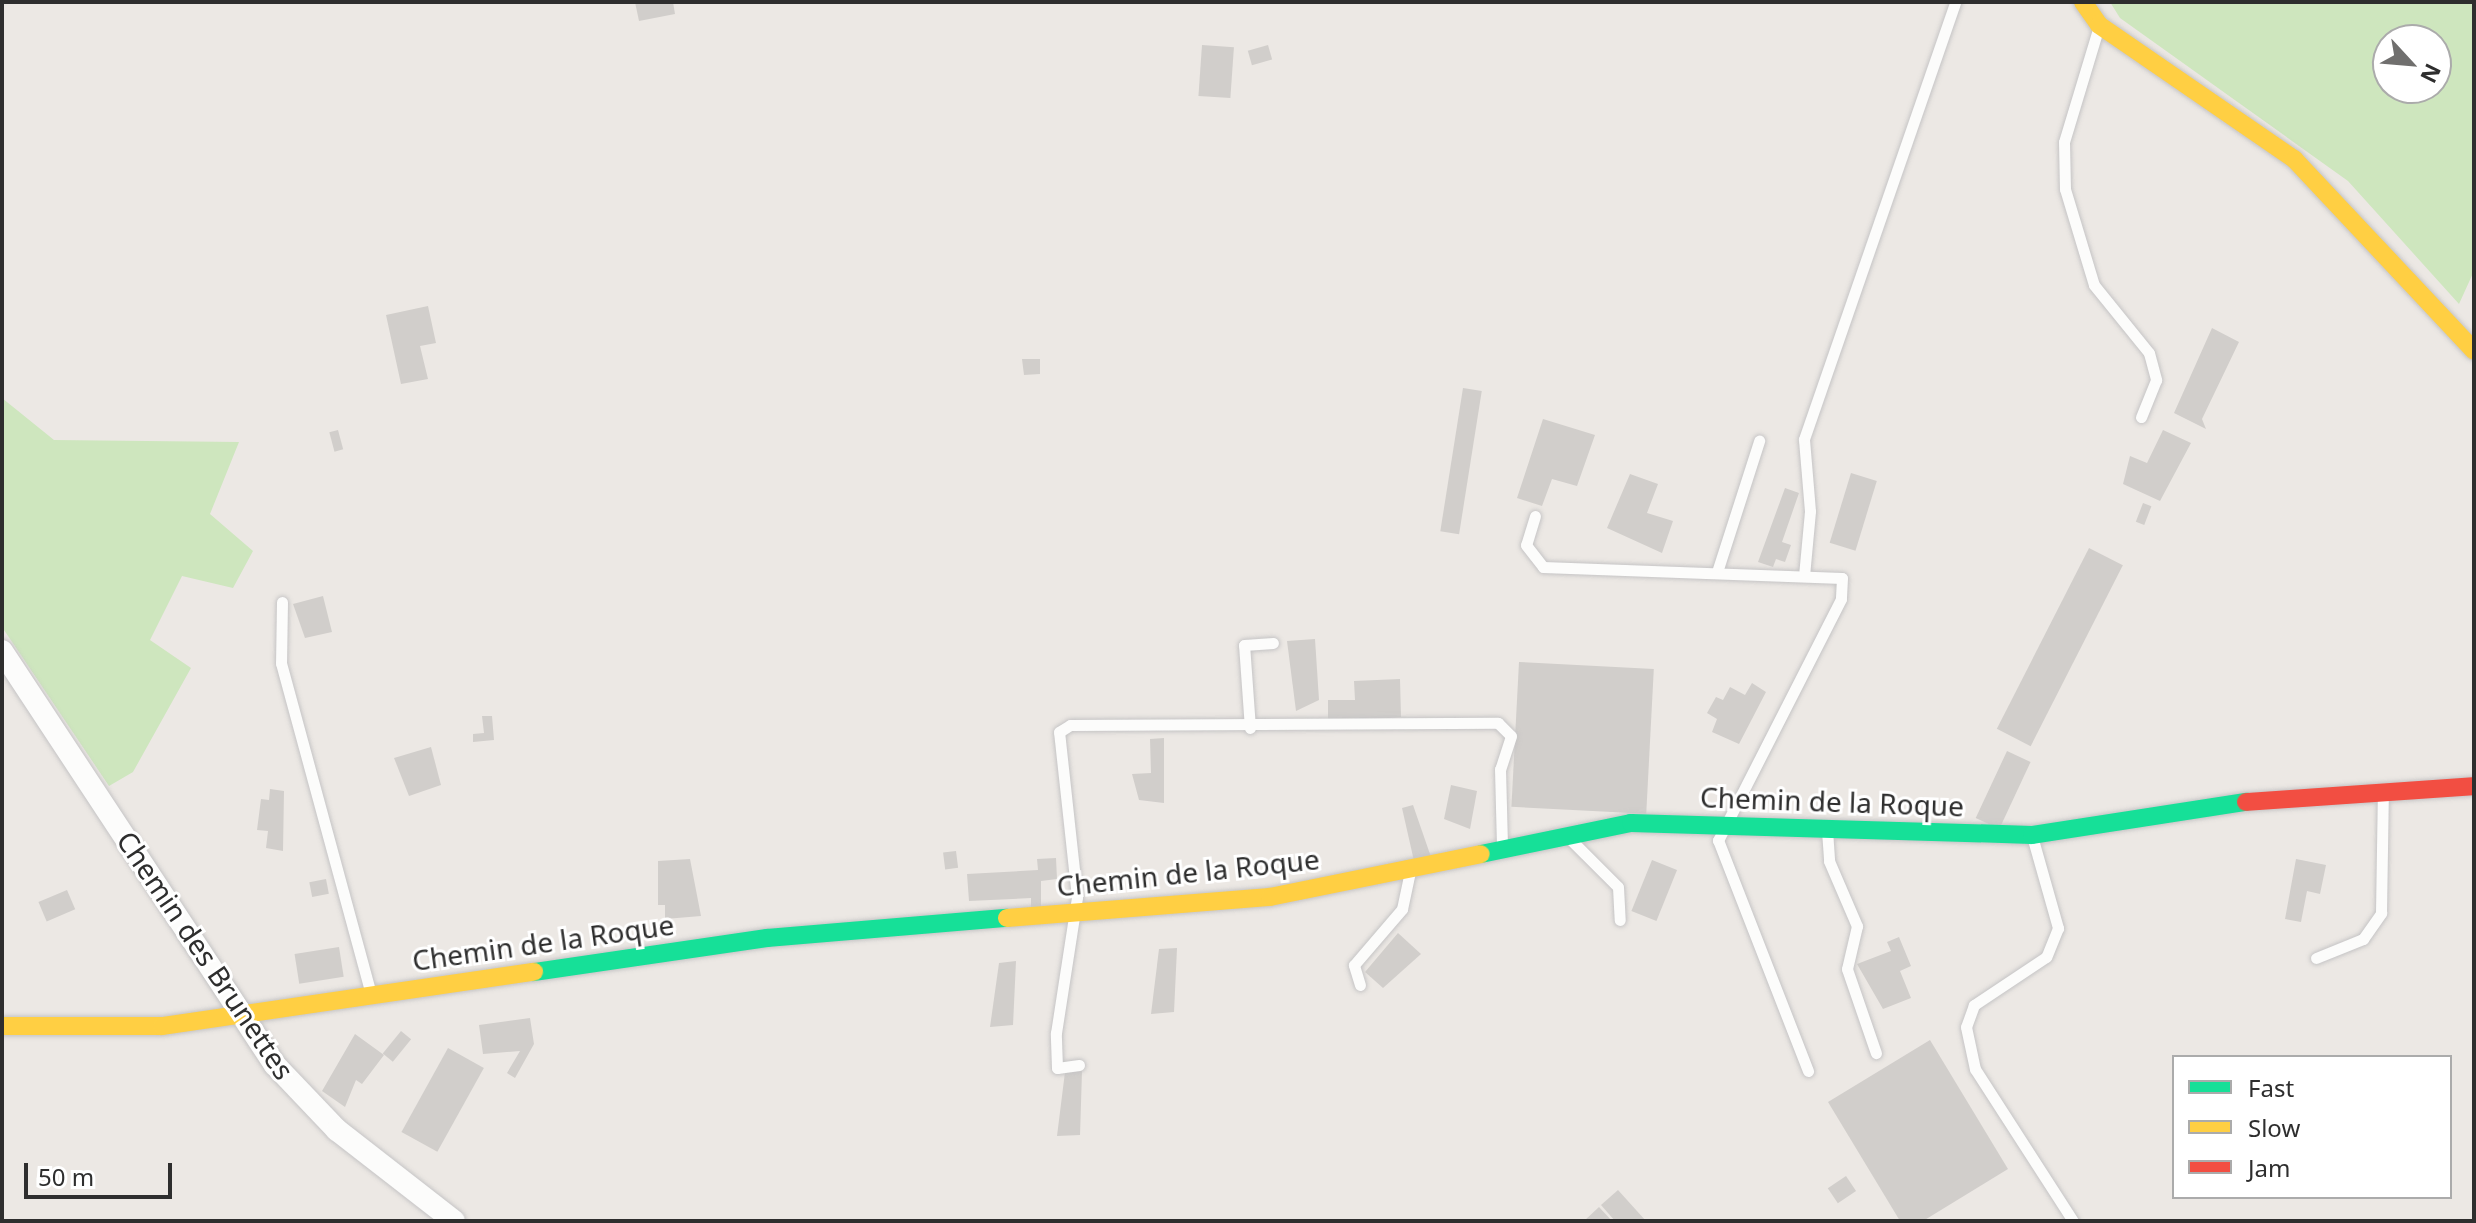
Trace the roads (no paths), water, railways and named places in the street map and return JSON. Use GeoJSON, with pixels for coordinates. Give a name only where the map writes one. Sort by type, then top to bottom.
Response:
{"type":"FeatureCollection","features":[{"type":"Feature","properties":{"kind":"street"},"geometry":{"type":"LineString","coordinates":[[2083,2],[2099,25],[2294,159],[2474,351]]}},
{"type":"Feature","properties":{"kind":"street","name":"Chemin des Brunettes"},"geometry":{"type":"LineString","coordinates":[[2,651],[245,1015],[309,1103],[454,1221]]}},
{"type":"Feature","properties":{"kind":"street","name":"Chemin de la Roque"},"geometry":{"type":"LineString","coordinates":[[2,1026],[162,1026],[767,938],[1270,897],[1410,870],[1567,832],[1631,823],[2032,835],[2250,801],[2474,786]]}},
{"type":"Feature","properties":{"kind":"lane"},"geometry":{"type":"LineString","coordinates":[[1804,576],[1810,511],[1804,439],[1955,2]]}},
{"type":"Feature","properties":{"kind":"lane"},"geometry":{"type":"LineString","coordinates":[[2099,25],[2064,142],[2065,189],[2094,285],[2149,353],[2156,380],[2141,417]]}},
{"type":"Feature","properties":{"kind":"lane"},"geometry":{"type":"LineString","coordinates":[[1717,572],[1759,441]]}},
{"type":"Feature","properties":{"kind":"lane"},"geometry":{"type":"LineString","coordinates":[[1535,516],[1526,545],[1543,567],[1842,578],[1841,599],[1729,826],[1718,840],[1808,1071]]}},
{"type":"Feature","properties":{"kind":"lane"},"geometry":{"type":"LineString","coordinates":[[282,602],[281,663],[371,996]]}},
{"type":"Feature","properties":{"kind":"lane"},"geometry":{"type":"LineString","coordinates":[[1250,728],[1244,645],[1273,643]]}},
{"type":"Feature","properties":{"kind":"lane"},"geometry":{"type":"LineString","coordinates":[[1079,1065],[1057,1068],[1072,914],[1077,897],[1059,732],[1140,720],[1167,730],[1498,723],[1511,736],[1500,769],[1502,848]]}},
{"type":"Feature","properties":{"kind":"lane"},"geometry":{"type":"LineString","coordinates":[[2316,958],[2363,939],[2381,913],[2383,792]]}},
{"type":"Feature","properties":{"kind":"lane"},"geometry":{"type":"LineString","coordinates":[[1827,829],[1829,861],[1857,926],[1847,969],[1876,1053]]}},
{"type":"Feature","properties":{"kind":"lane"},"geometry":{"type":"LineString","coordinates":[[1567,832],[1618,887],[1620,920]]}},
{"type":"Feature","properties":{"kind":"lane"},"geometry":{"type":"LineString","coordinates":[[2032,835],[2058,928],[2046,957],[1974,1005],[1966,1027],[1975,1069],[2073,1221]]}},
{"type":"Feature","properties":{"kind":"lane"},"geometry":{"type":"LineString","coordinates":[[1360,985],[1354,965],[1402,909],[1410,870]]}}]}
